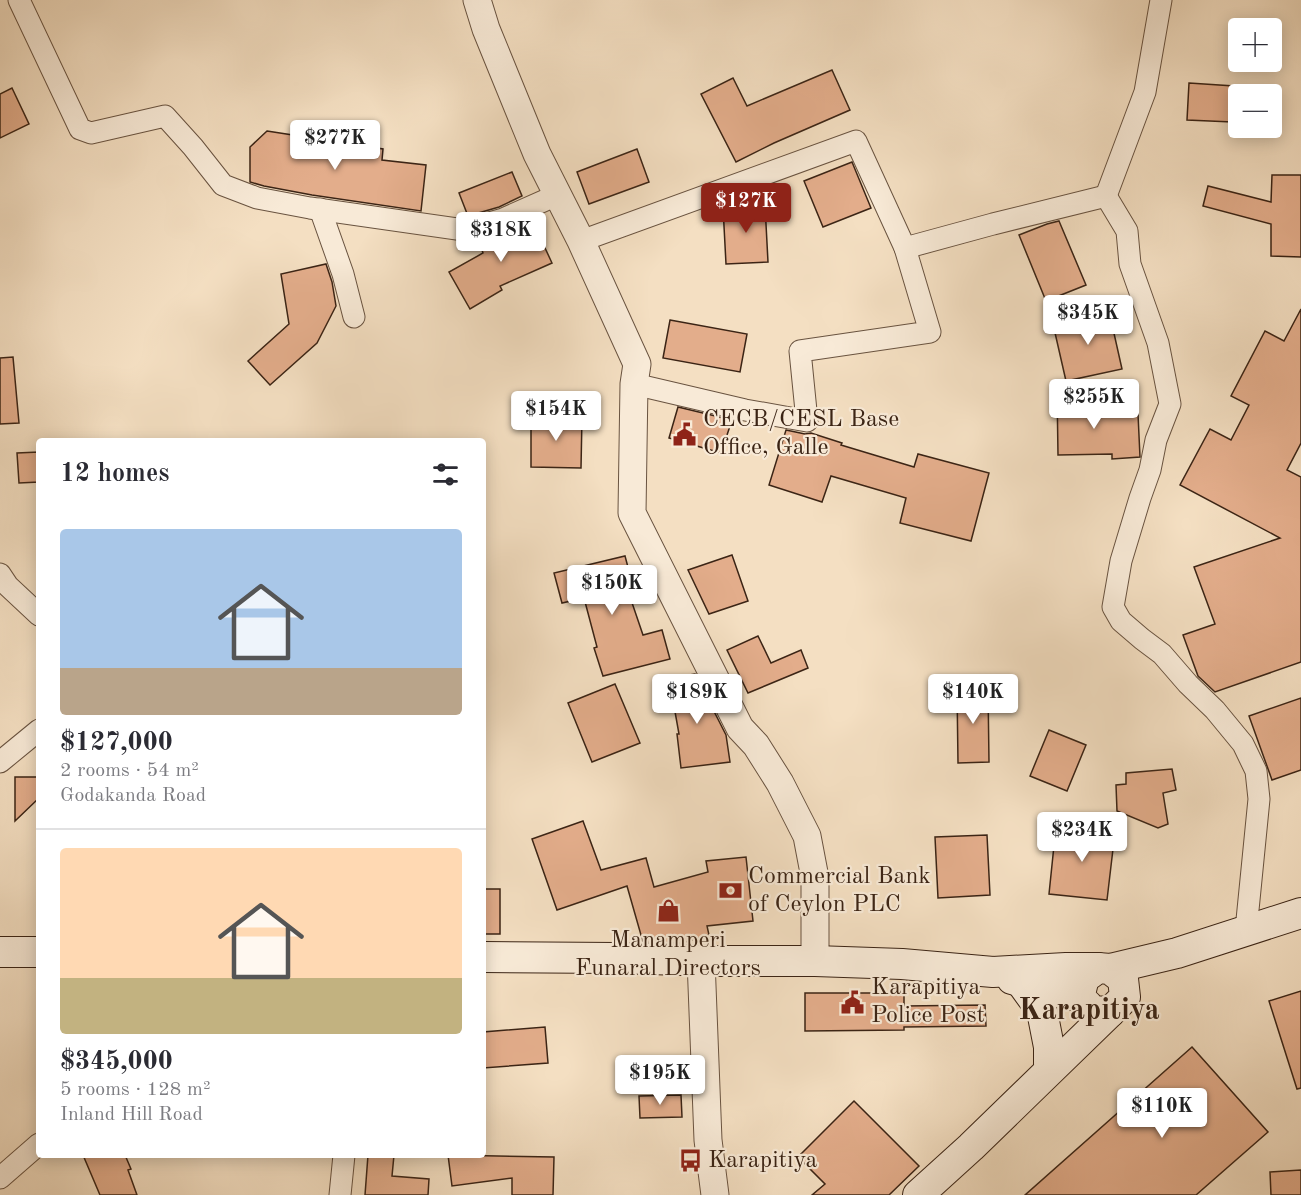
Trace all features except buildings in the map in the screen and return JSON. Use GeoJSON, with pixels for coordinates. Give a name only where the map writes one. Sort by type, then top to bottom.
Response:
{"type":"FeatureCollection","features":[{"type":"Feature","properties":{"kind":"main road"},"geometry":{"type":"LineString","coordinates":[[486,957],[815,961],[902,964],[993,972],[1104,968],[1177,953],[1301,913]]}},
{"type":"Feature","properties":{"kind":"main road"},"geometry":{"type":"LineString","coordinates":[[0,952],[36,952]]}},
{"type":"Feature","properties":{"kind":"main road"},"geometry":{"type":"LineString","coordinates":[[918,1195],[971,1147],[1045,1072],[1177,953]]}},
{"type":"Feature","properties":{"kind":"main road"},"geometry":{"type":"LineString","coordinates":[[1045,1072],[1080,997],[1084,978],[1104,968]]}},
{"type":"Feature","properties":{"kind":"main road"},"geometry":{"type":"LineString","coordinates":[[1104,968],[1123,979],[1118,1005]]}},
{"type":"Feature","properties":{"kind":"main road"},"geometry":{"type":"LineString","coordinates":[[993,972],[1021,982],[1080,997],[1093,1011],[1118,1005]]}},
{"type":"Feature","properties":{"kind":"main road"},"geometry":{"type":"LineString","coordinates":[[1021,982],[1042,1011],[1049,1047],[1045,1072]]}},
{"type":"Feature","properties":{"kind":"street"},"geometry":{"type":"LineString","coordinates":[[18,0],[80,129],[91,133],[165,116],[223,185],[257,198],[464,230],[503,219],[557,195]]}},
{"type":"Feature","properties":{"kind":"street"},"geometry":{"type":"LineString","coordinates":[[477,0],[486,29],[537,153],[581,241],[637,364],[634,384],[632,513],[740,728],[756,745],[780,783],[807,836],[815,878],[815,961]]}},
{"type":"Feature","properties":{"kind":"street"},"geometry":{"type":"LineString","coordinates":[[1106,196],[1145,92],[1161,0]]}},
{"type":"Feature","properties":{"kind":"street"},"geometry":{"type":"LineString","coordinates":[[581,241],[856,141],[905,248],[930,332],[800,351],[807,421],[745,410],[634,384]]}},
{"type":"Feature","properties":{"kind":"street"},"geometry":{"type":"LineString","coordinates":[[905,248],[1106,196]]}},
{"type":"Feature","properties":{"kind":"street"},"geometry":{"type":"LineString","coordinates":[[1106,196],[1127,231],[1130,264],[1158,343],[1170,404],[1156,440],[1150,470],[1121,561],[1113,607],[1121,621],[1162,654],[1215,710],[1244,744],[1256,771],[1258,799],[1246,930]]}},
{"type":"Feature","properties":{"kind":"street"},"geometry":{"type":"LineString","coordinates":[[320,209],[343,274],[354,317]]}},
{"type":"Feature","properties":{"kind":"street"},"geometry":{"type":"LineString","coordinates":[[0,574],[8,586],[36,612]]}},
{"type":"Feature","properties":{"kind":"street"},"geometry":{"type":"LineString","coordinates":[[0,762],[36,732]]}},
{"type":"Feature","properties":{"kind":"street"},"geometry":{"type":"LineString","coordinates":[[700,960],[708,1140],[715,1195]]}},
{"type":"Feature","properties":{"kind":"street"},"geometry":{"type":"LineString","coordinates":[[0,1178],[36,1147]]}},
{"type":"Feature","properties":{"kind":"street"},"geometry":{"type":"LineString","coordinates":[[340,1195],[344,1158]]}},
{"type":"Feature","properties":{"kind":"place","name":"CECB/CESL Base Office, Galle"},"geometry":{"type":"Point","coordinates":[685,434]}},
{"type":"Feature","properties":{"kind":"place","name":"Commercial Bank of Ceylon PLC"},"geometry":{"type":"Point","coordinates":[730,891]}},
{"type":"Feature","properties":{"kind":"place","name":"Manamperi Funaral Directors"},"geometry":{"type":"Point","coordinates":[668,911]}},
{"type":"Feature","properties":{"kind":"place","name":"Karapitiya Police Post"},"geometry":{"type":"Point","coordinates":[853,1002]}},
{"type":"Feature","properties":{"kind":"place","name":"Karapitiya"},"geometry":{"type":"Point","coordinates":[690,1161]}},
{"type":"Feature","properties":{"kind":"district","name":"Karapitiya"},"geometry":{"type":"Point","coordinates":[1089,1011]}}]}
